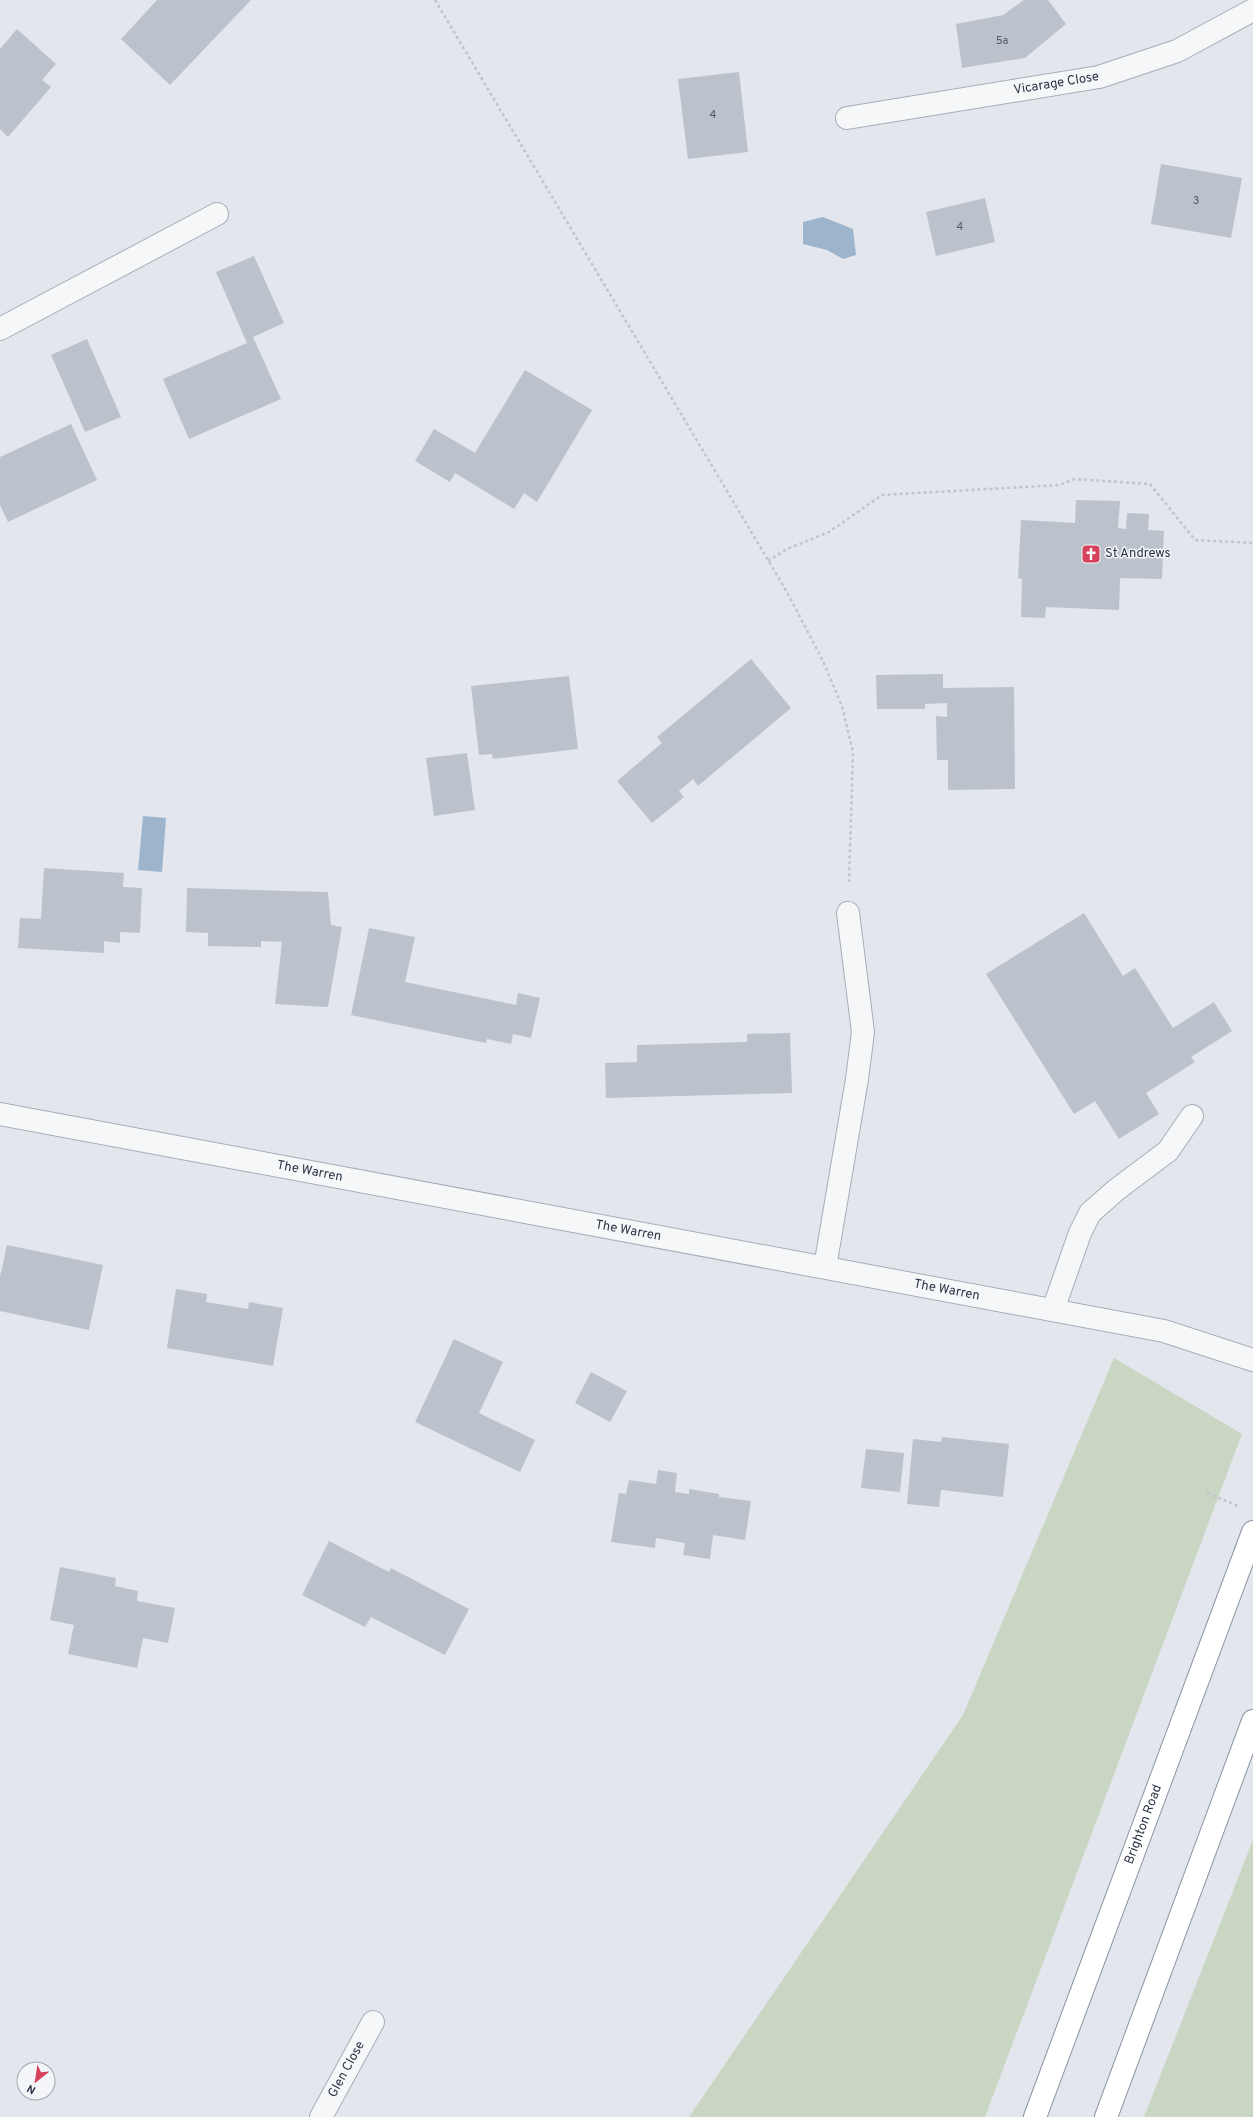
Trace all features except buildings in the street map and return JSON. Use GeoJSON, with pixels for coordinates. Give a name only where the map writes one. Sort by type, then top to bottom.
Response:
{"type":"FeatureCollection","features":[{"type":"Feature","properties":{"kind":"highway","name":"Brighton Road"},"geometry":{"type":"LineString","coordinates":[[1035,2117],[1253,1532]]}},
{"type":"Feature","properties":{"kind":"highway"},"geometry":{"type":"LineString","coordinates":[[1106,2117],[1253,1721]]}},
{"type":"Feature","properties":{"kind":"street","name":"Vicarage Close"},"geometry":{"type":"LineString","coordinates":[[847,118],[1099,77],[1177,51],[1253,10]]}},
{"type":"Feature","properties":{"kind":"street"},"geometry":{"type":"LineString","coordinates":[[0,329],[217,214]]}},
{"type":"Feature","properties":{"kind":"street"},"geometry":{"type":"LineString","coordinates":[[825,1266],[857,1079],[863,1032],[848,913]]}},
{"type":"Feature","properties":{"kind":"street","name":"The Warren"},"geometry":{"type":"LineString","coordinates":[[0,1114],[825,1266],[1164,1331],[1253,1360]]}},
{"type":"Feature","properties":{"kind":"street"},"geometry":{"type":"LineString","coordinates":[[1053,1310],[1080,1233],[1090,1213],[1116,1190],[1168,1151],[1192,1116]]}},
{"type":"Feature","properties":{"kind":"street","name":"Glen Close"},"geometry":{"type":"LineString","coordinates":[[321,2117],[373,2022]]}},
{"type":"Feature","properties":{"kind":"path"},"geometry":{"type":"LineString","coordinates":[[435,0],[768,561],[823,661],[842,706],[854,752],[848,913]]}},
{"type":"Feature","properties":{"kind":"path"},"geometry":{"type":"LineString","coordinates":[[768,561],[787,549],[830,532],[882,495],[1059,485],[1075,479],[1150,484],[1195,540],[1253,543]]}},
{"type":"Feature","properties":{"kind":"path"},"geometry":{"type":"LineString","coordinates":[[1207,1493],[1240,1506]]}},
{"type":"Feature","properties":{"kind":"green space"},"geometry":{"type":"Polygon","coordinates":[[[1114,1358],[1242,1434],[985,2117],[689,2117],[963,1715],[1114,1358]]]}},
{"type":"Feature","properties":{"kind":"green space"},"geometry":{"type":"Polygon","coordinates":[[[1253,1840],[1253,2117],[1144,2117],[1253,1840]]]}},
{"type":"Feature","properties":{"kind":"water"},"geometry":{"type":"Polygon","coordinates":[[[823,217],[853,229],[856,255],[843,259],[827,250],[803,244],[803,222],[823,217]]]}},
{"type":"Feature","properties":{"kind":"water"},"geometry":{"type":"Polygon","coordinates":[[[143,816],[166,818],[162,872],[138,870],[143,816]]]}},
{"type":"Feature","properties":{"kind":"place","name":"St Andrews"},"geometry":{"type":"Point","coordinates":[1091,554]}}]}
